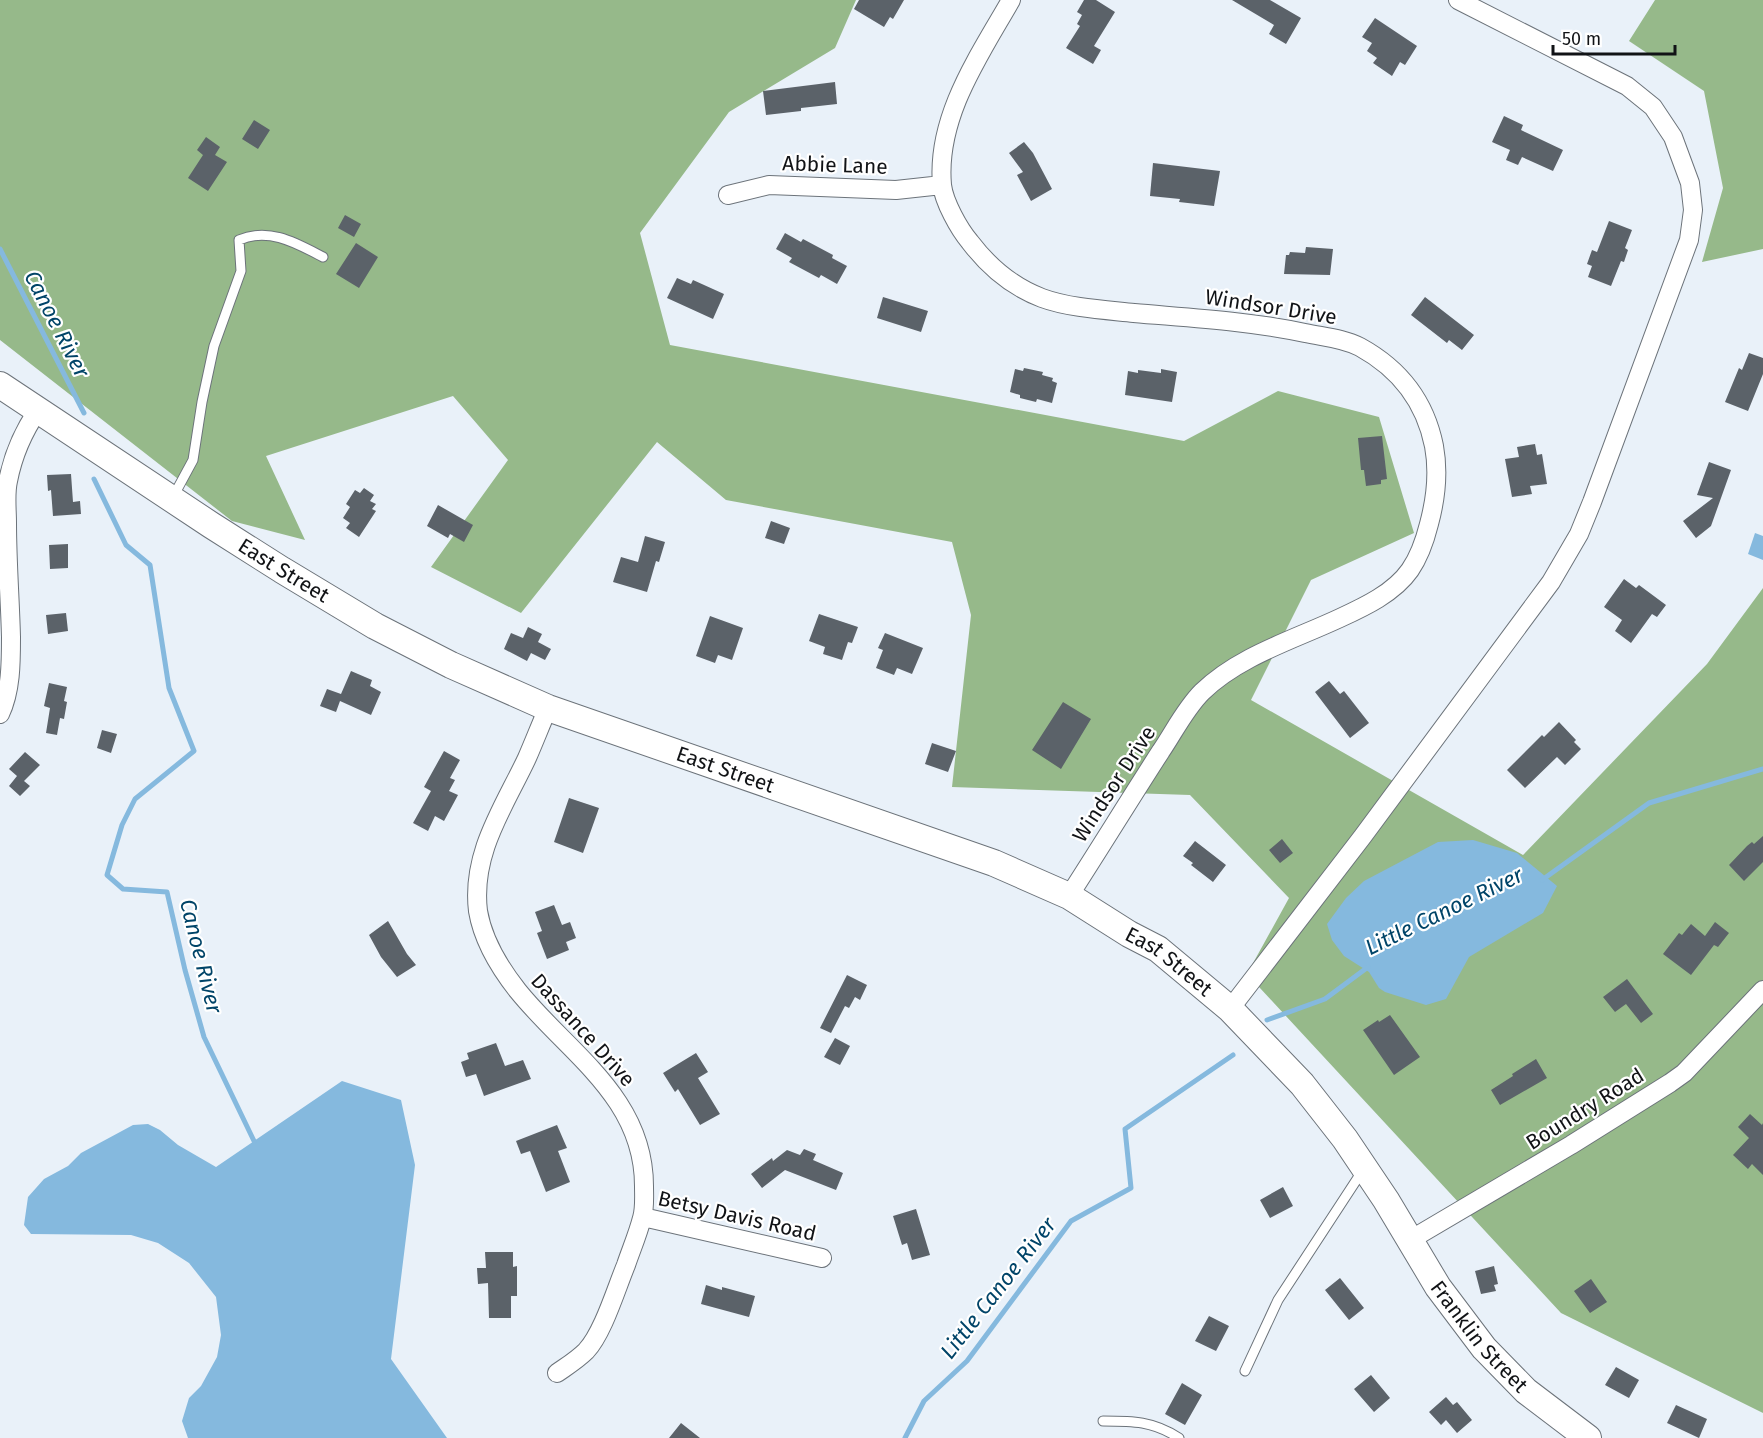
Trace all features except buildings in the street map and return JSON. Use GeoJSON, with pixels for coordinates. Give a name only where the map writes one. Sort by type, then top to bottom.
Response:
{"type":"FeatureCollection","features":[{"type":"Feature","properties":{"kind":"street","name":"Windsor Drive"},"geometry":{"type":"LineString","coordinates":[[1011,0],[952,111],[942,164],[942,185],[959,229],[983,259],[1009,281],[1044,299],[1108,310],[1290,330],[1340,340],[1360,347],[1409,385],[1428,424],[1435,449],[1437,494],[1426,534],[1409,572],[1369,604],[1227,671],[1200,693],[1069,896]]}},
{"type":"Feature","properties":{"kind":"street"},"geometry":{"type":"LineString","coordinates":[[1230,1009],[1363,836],[1551,582],[1567,555],[1592,502],[1680,268],[1690,232],[1693,210],[1690,183],[1673,137],[1653,107],[1627,86],[1458,0]]}},
{"type":"Feature","properties":{"kind":"street","name":"Abbie Lane"},"geometry":{"type":"LineString","coordinates":[[728,195],[769,185],[896,190],[942,185]]}},
{"type":"Feature","properties":{"kind":"street","name":"East Street"},"geometry":{"type":"LineString","coordinates":[[0,385],[272,564],[375,626],[451,665],[548,708],[994,863],[1069,896],[1129,934],[1158,949],[1230,1009],[1302,1084],[1345,1139],[1393,1211]]}},
{"type":"Feature","properties":{"kind":"street"},"geometry":{"type":"LineString","coordinates":[[0,714],[6,698],[11,661],[7,579],[7,483],[24,430],[38,410]]}},
{"type":"Feature","properties":{"kind":"street","name":"Dassance Drive"},"geometry":{"type":"LineString","coordinates":[[548,708],[482,853],[477,883],[479,914],[486,940],[502,972],[526,1001],[606,1084],[634,1131],[644,1169],[643,1217],[597,1336],[587,1350],[557,1373]]}},
{"type":"Feature","properties":{"kind":"street","name":"Boundry Road"},"geometry":{"type":"LineString","coordinates":[[1410,1240],[1571,1146],[1670,1083],[1684,1072],[1763,990]]}},
{"type":"Feature","properties":{"kind":"street","name":"Franklin Street"},"geometry":{"type":"LineString","coordinates":[[1393,1211],[1443,1294],[1490,1355],[1526,1391],[1588,1438]]}},
{"type":"Feature","properties":{"kind":"street","name":"Betsy Davis Road"},"geometry":{"type":"LineString","coordinates":[[643,1217],[822,1258]]}},
{"type":"Feature","properties":{"kind":"lane"},"geometry":{"type":"LineString","coordinates":[[172,499],[193,460],[214,346],[241,271],[239,240],[252,235],[285,238],[323,257]]}},
{"type":"Feature","properties":{"kind":"lane"},"geometry":{"type":"LineString","coordinates":[[1245,1371],[1278,1300],[1365,1168]]}},
{"type":"Feature","properties":{"kind":"lane"},"geometry":{"type":"LineString","coordinates":[[1103,1421],[1138,1421],[1165,1429],[1179,1438]]}},
{"type":"Feature","properties":{"kind":"green space"},"geometry":{"type":"Polygon","coordinates":[[[0,0],[856,0],[835,48],[729,112],[640,233],[670,345],[1184,441],[1278,391],[1379,417],[1414,533],[1311,580],[1251,700],[1523,855],[1707,664],[1763,588],[1763,1413],[1561,1313],[1247,974],[1289,898],[1190,795],[952,787],[971,615],[952,542],[726,500],[657,442],[521,613],[431,567],[508,460],[453,396],[266,456],[305,540],[232,521],[0,340],[0,0]]]}},
{"type":"Feature","properties":{"kind":"green space"},"geometry":{"type":"Polygon","coordinates":[[[1655,0],[1763,0],[1763,249],[1702,262],[1723,188],[1704,91],[1629,41],[1655,0]]]}},
{"type":"Feature","properties":{"kind":"water"},"geometry":{"type":"Polygon","coordinates":[[[1755,533],[1763,536],[1763,560],[1748,554],[1755,533]]]}},
{"type":"Feature","properties":{"kind":"water"},"geometry":{"type":"Polygon","coordinates":[[[1473,840],[1517,853],[1557,886],[1543,913],[1469,957],[1446,999],[1426,1005],[1385,992],[1379,988],[1369,972],[1344,956],[1332,940],[1327,924],[1346,898],[1364,881],[1438,842],[1473,840]]]}},
{"type":"Feature","properties":{"kind":"water"},"geometry":{"type":"Polygon","coordinates":[[[342,1081],[401,1100],[415,1165],[391,1359],[447,1438],[188,1438],[182,1421],[189,1398],[201,1386],[217,1357],[221,1335],[216,1297],[189,1263],[158,1243],[131,1235],[31,1234],[24,1225],[28,1197],[44,1179],[68,1166],[81,1153],[133,1125],[148,1124],[160,1130],[178,1145],[216,1167],[342,1081]]]}},
{"type":"Feature","properties":{"kind":"waterway","name":"Canoe River"},"geometry":{"type":"LineString","coordinates":[[0,249],[84,413]]}},
{"type":"Feature","properties":{"kind":"waterway","name":"Canoe River"},"geometry":{"type":"LineString","coordinates":[[94,479],[126,545],[150,565],[169,688],[194,751],[135,799],[122,825],[107,875],[123,889],[167,892],[185,970],[204,1037],[254,1141]]}},
{"type":"Feature","properties":{"kind":"waterway","name":"Little Canoe River"},"geometry":{"type":"LineString","coordinates":[[1542,880],[1649,803],[1763,769]]}},
{"type":"Feature","properties":{"kind":"waterway","name":"Little Canoe River"},"geometry":{"type":"LineString","coordinates":[[1267,1020],[1325,999],[1368,967]]}},
{"type":"Feature","properties":{"kind":"waterway","name":"Little Canoe River"},"geometry":{"type":"LineString","coordinates":[[905,1438],[924,1401],[967,1361],[1071,1221],[1131,1188],[1125,1129],[1233,1055]]}}]}
